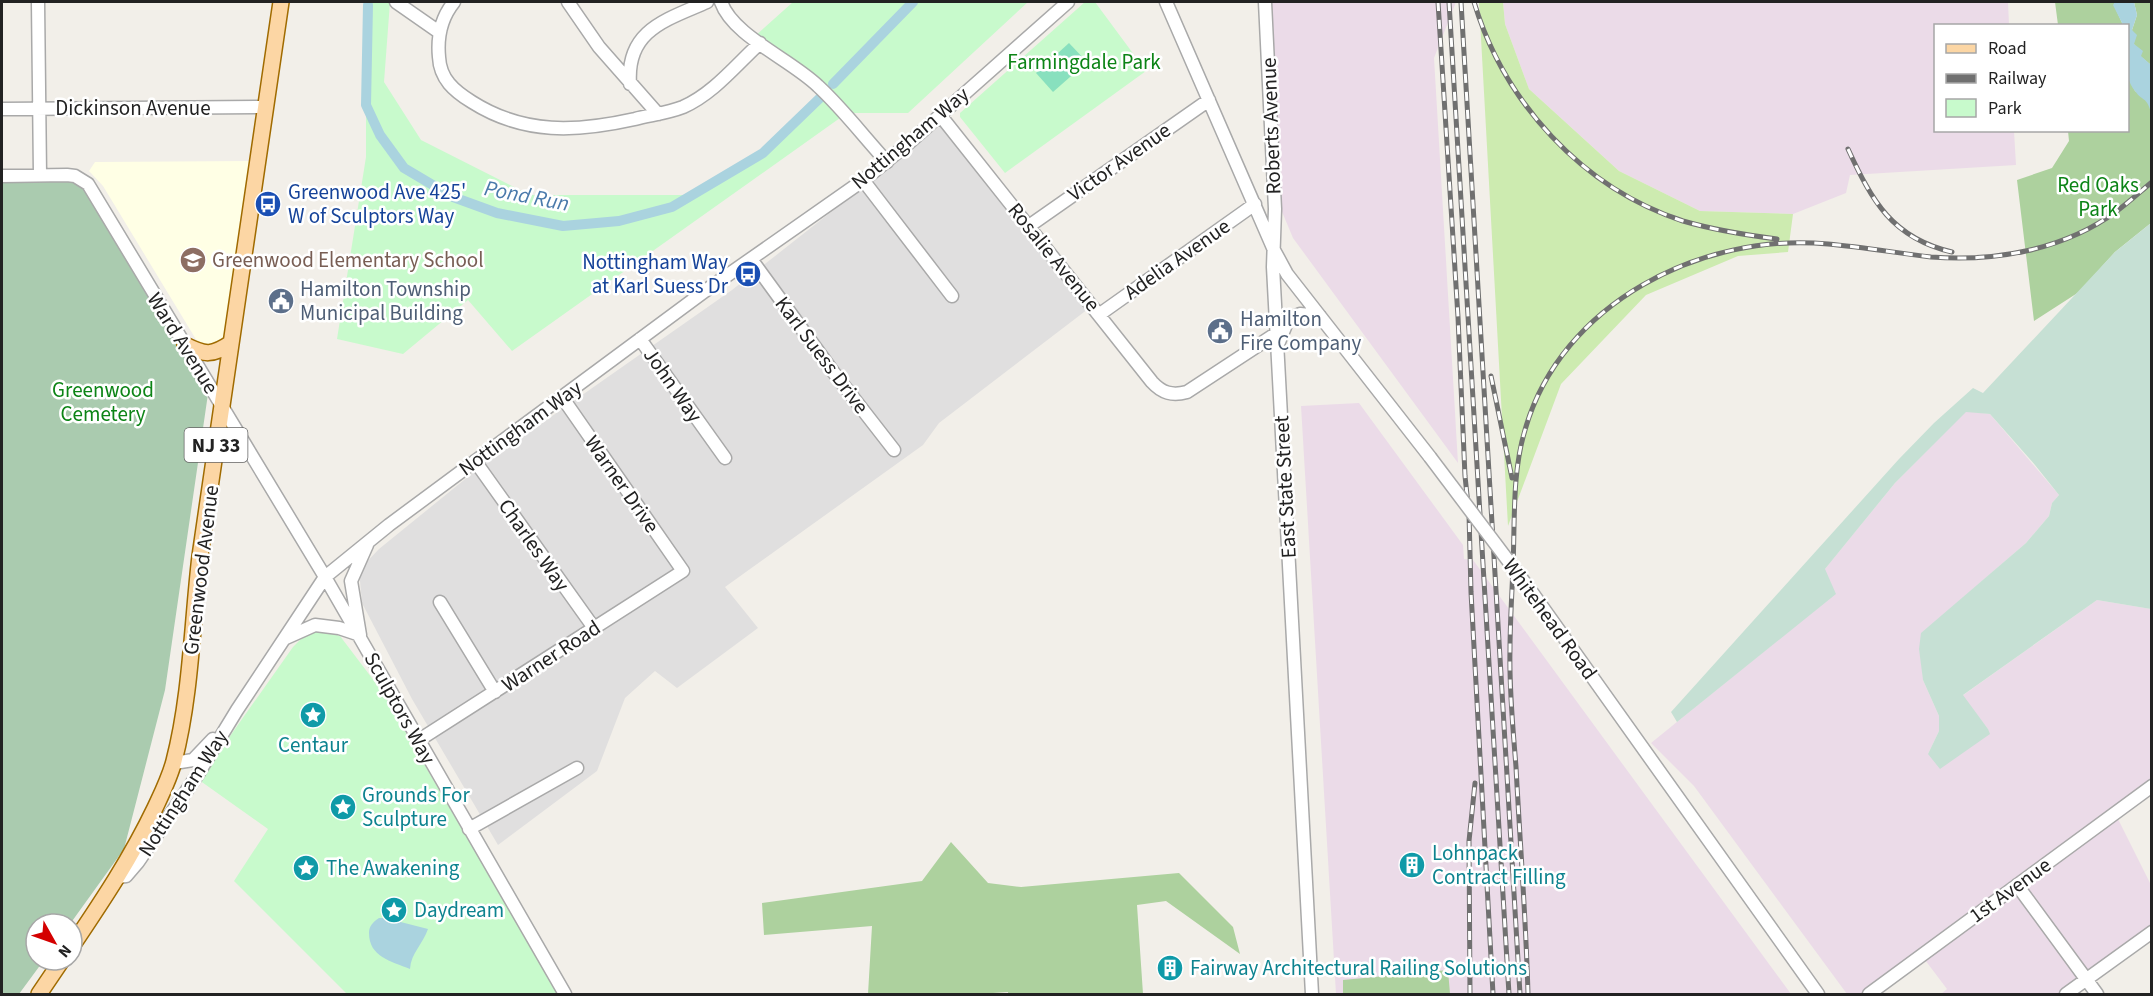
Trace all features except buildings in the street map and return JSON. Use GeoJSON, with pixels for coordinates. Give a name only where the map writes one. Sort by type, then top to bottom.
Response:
{"type":"FeatureCollection","features":[{"type":"Feature","properties":{"kind":"main road","name":"Greenwood Avenue"},"geometry":{"type":"LineString","coordinates":[[118,877],[148,823],[174,763],[189,670],[195,600],[222,405],[281,2]]}},
{"type":"Feature","properties":{"kind":"main road"},"geometry":{"type":"LineString","coordinates":[[185,345],[201,353],[216,353],[231,343]]}},
{"type":"Feature","properties":{"kind":"main road","name":"Nottingham Way"},"geometry":{"type":"LineString","coordinates":[[84,928],[118,877]]}},
{"type":"Feature","properties":{"kind":"main road"},"geometry":{"type":"LineString","coordinates":[[39,994],[54,972]]}},
{"type":"Feature","properties":{"kind":"street"},"geometry":{"type":"LineString","coordinates":[[38,2],[40,175]]}},
{"type":"Feature","properties":{"kind":"street"},"geometry":{"type":"LineString","coordinates":[[396,2],[439,32]]}},
{"type":"Feature","properties":{"kind":"street"},"geometry":{"type":"LineString","coordinates":[[454,2],[443,18],[439,32],[439,61],[447,82],[455,92],[494,114],[532,126],[591,128],[681,107],[705,94],[760,43]]}},
{"type":"Feature","properties":{"kind":"street"},"geometry":{"type":"LineString","coordinates":[[568,2],[599,47],[657,114]]}},
{"type":"Feature","properties":{"kind":"street"},"geometry":{"type":"LineString","coordinates":[[630,84],[632,56],[640,40],[648,31],[658,24],[707,2]]}},
{"type":"Feature","properties":{"kind":"street"},"geometry":{"type":"LineString","coordinates":[[721,2],[729,18],[737,27],[786,60],[818,86],[887,162]]}},
{"type":"Feature","properties":{"kind":"street","name":"Nottingham Way"},"geometry":{"type":"LineString","coordinates":[[118,877],[126,876],[138,862],[326,577],[474,461],[887,162],[1068,2]]}},
{"type":"Feature","properties":{"kind":"street","name":"East State Street"},"geometry":{"type":"LineString","coordinates":[[1166,2],[1274,250],[1312,994]]}},
{"type":"Feature","properties":{"kind":"street","name":"Roberts Avenue"},"geometry":{"type":"LineString","coordinates":[[1265,2],[1275,211],[1274,250]]}},
{"type":"Feature","properties":{"kind":"street","name":"Victor Avenue"},"geometry":{"type":"LineString","coordinates":[[1029,226],[1209,100]]}},
{"type":"Feature","properties":{"kind":"street","name":"Dickinson Avenue"},"geometry":{"type":"LineString","coordinates":[[2,110],[266,107]]}},
{"type":"Feature","properties":{"kind":"street","name":"Rosalie Avenue"},"geometry":{"type":"LineString","coordinates":[[940,115],[1157,388],[1171,394],[1187,392],[1277,339]]}},
{"type":"Feature","properties":{"kind":"street","name":"Ward Avenue"},"geometry":{"type":"LineString","coordinates":[[2,176],[75,176],[88,184],[326,577]]}},
{"type":"Feature","properties":{"kind":"street"},"geometry":{"type":"LineString","coordinates":[[863,180],[952,296]]}},
{"type":"Feature","properties":{"kind":"street","name":"Adelia Avenue"},"geometry":{"type":"LineString","coordinates":[[1100,314],[1255,204]]}},
{"type":"Feature","properties":{"kind":"street","name":"Whitehead Road"},"geometry":{"type":"LineString","coordinates":[[1274,250],[1287,274],[1531,591],[1818,994]]}},
{"type":"Feature","properties":{"kind":"street","name":"Karl Suess Drive"},"geometry":{"type":"LineString","coordinates":[[751,259],[831,369],[894,450]]}},
{"type":"Feature","properties":{"kind":"street"},"geometry":{"type":"LineString","coordinates":[[1277,339],[1288,320],[1300,314],[1320,316]]}},
{"type":"Feature","properties":{"kind":"street","name":"John Way"},"geometry":{"type":"LineString","coordinates":[[640,339],[725,458]]}},
{"type":"Feature","properties":{"kind":"street","name":"Warner Drive"},"geometry":{"type":"LineString","coordinates":[[562,397],[683,571]]}},
{"type":"Feature","properties":{"kind":"street","name":"Charles Way"},"geometry":{"type":"LineString","coordinates":[[474,461],[594,628]]}},
{"type":"Feature","properties":{"kind":"street"},"geometry":{"type":"LineString","coordinates":[[285,638],[315,625],[339,628],[360,635],[351,581],[368,542]]}},
{"type":"Feature","properties":{"kind":"street","name":"Warner Road"},"geometry":{"type":"LineString","coordinates":[[418,740],[683,571]]}},
{"type":"Feature","properties":{"kind":"street","name":"Sculptors Way"},"geometry":{"type":"LineString","coordinates":[[326,577],[565,994]]}},
{"type":"Feature","properties":{"kind":"street"},"geometry":{"type":"LineString","coordinates":[[440,602],[495,692]]}},
{"type":"Feature","properties":{"kind":"street"},"geometry":{"type":"LineString","coordinates":[[174,763],[193,760],[237,711]]}},
{"type":"Feature","properties":{"kind":"street"},"geometry":{"type":"LineString","coordinates":[[469,830],[577,768]]}},
{"type":"Feature","properties":{"kind":"street","name":"1st Avenue"},"geometry":{"type":"LineString","coordinates":[[1869,994],[2151,786]]}},
{"type":"Feature","properties":{"kind":"street"},"geometry":{"type":"LineString","coordinates":[[2018,885],[2097,994]]}},
{"type":"Feature","properties":{"kind":"street"},"geometry":{"type":"LineString","coordinates":[[2066,994],[2151,932]]}},
{"type":"Feature","properties":{"kind":"shaded area"},"geometry":{"type":"Polygon","coordinates":[[[1266,2],[1456,2],[1434,58],[1458,463],[1293,238],[1275,195],[1266,2]]]}},
{"type":"Feature","properties":{"kind":"shaded area"},"geometry":{"type":"Polygon","coordinates":[[[1503,2],[2008,2],[2009,24],[1934,24],[1934,132],[2014,132],[2016,165],[1850,175],[1846,193],[1793,214],[1700,211],[1619,171],[1529,89],[1505,24],[1503,2]]]}},
{"type":"Feature","properties":{"kind":"shaded area"},"geometry":{"type":"Polygon","coordinates":[[[940,126],[1088,309],[939,423],[923,445],[725,587],[758,628],[677,688],[655,671],[625,698],[597,771],[498,845],[412,699],[362,603],[359,570],[379,549],[485,463],[732,290],[940,126]]]}},
{"type":"Feature","properties":{"kind":"shaded area","name":"Greenwood Elementary School"},"geometry":{"type":"Polygon","coordinates":[[[252,161],[224,341],[221,346],[200,346],[103,186],[89,171],[95,162],[252,161]]]}},
{"type":"Feature","properties":{"kind":"shaded area"},"geometry":{"type":"Polygon","coordinates":[[[2151,223],[2151,609],[2097,600],[1963,695],[1990,734],[1940,769],[1928,754],[1939,731],[1939,716],[1923,680],[1919,649],[1921,633],[2026,543],[2049,516],[2052,503],[2059,495],[1990,414],[1966,412],[1895,483],[1825,569],[1836,594],[1677,722],[1671,712],[1899,459],[1973,388],[1983,393],[2115,252],[2151,223]]]}},
{"type":"Feature","properties":{"kind":"shaded area"},"geometry":{"type":"Polygon","coordinates":[[[1359,403],[1463,545],[1464,559],[1473,560],[1791,994],[1336,994],[1301,406],[1359,403]]]}},
{"type":"Feature","properties":{"kind":"shaded area"},"geometry":{"type":"Polygon","coordinates":[[[1966,411],[1990,414],[2059,495],[2052,503],[2049,516],[2026,543],[1921,634],[1923,680],[1939,716],[1939,731],[1928,754],[1988,729],[1962,696],[2097,600],[2151,609],[2151,789],[2116,815],[2151,885],[2151,933],[2068,994],[1941,994],[1947,989],[1922,956],[1870,994],[1847,994],[1694,786],[1651,743],[1835,594],[1824,570],[1895,483],[1966,411]]]}},
{"type":"Feature","properties":{"kind":"green space"},"geometry":{"type":"Polygon","coordinates":[[[366,2],[390,2],[384,82],[421,140],[530,195],[688,195],[771,148],[824,90],[755,36],[793,2],[1028,2],[908,113],[847,113],[512,351],[468,300],[403,354],[337,339],[366,157],[366,2]]]}},
{"type":"Feature","properties":{"kind":"green space","name":"Farmingdale Park"},"geometry":{"type":"Polygon","coordinates":[[[1085,2],[1095,2],[1146,71],[1005,173],[960,117],[960,113],[1085,2]]]}},
{"type":"Feature","properties":{"kind":"green space"},"geometry":{"type":"Polygon","coordinates":[[[1479,2],[1503,2],[1505,24],[1529,89],[1619,171],[1700,211],[1793,214],[1788,252],[1738,256],[1646,295],[1561,384],[1508,526],[1479,2]]]}},
{"type":"Feature","properties":{"kind":"green space"},"geometry":{"type":"Polygon","coordinates":[[[2055,2],[2115,2],[2114,5],[2123,24],[2058,24],[2055,2]]]}},
{"type":"Feature","properties":{"kind":"green space"},"geometry":{"type":"Polygon","coordinates":[[[2134,2],[2151,2],[2151,65],[2140,56],[2134,44],[2132,30],[2137,15],[2134,2]]]}},
{"type":"Feature","properties":{"kind":"green space"},"geometry":{"type":"Polygon","coordinates":[[[1069,43],[1087,62],[1053,92],[1036,73],[1069,43]]]}},
{"type":"Feature","properties":{"kind":"green space","name":"Red Oaks Park"},"geometry":{"type":"Polygon","coordinates":[[[2129,78],[2135,91],[2148,100],[2152,112],[2151,223],[2115,252],[2079,292],[2034,321],[2017,180],[2052,168],[2069,141],[2068,132],[2129,132],[2129,78]]]}},
{"type":"Feature","properties":{"kind":"green space","name":"Greenwood Cemetery"},"geometry":{"type":"Polygon","coordinates":[[[2,178],[88,178],[210,380],[165,690],[124,849],[79,912],[24,912],[24,972],[35,972],[19,994],[2,994],[2,178]]]}},
{"type":"Feature","properties":{"kind":"green space","name":"Grounds For Sculpture"},"geometry":{"type":"Polygon","coordinates":[[[315,632],[340,636],[381,690],[558,994],[347,994],[234,881],[268,829],[199,780],[293,647],[301,639],[315,632]]]}},
{"type":"Feature","properties":{"kind":"green space"},"geometry":{"type":"Polygon","coordinates":[[[951,842],[988,883],[1021,887],[1179,873],[1233,927],[1240,954],[1166,901],[1137,905],[1143,994],[1008,994],[1008,992],[868,994],[872,926],[764,935],[762,903],[922,881],[951,842]]]}},
{"type":"Feature","properties":{"kind":"green space"},"geometry":{"type":"Polygon","coordinates":[[[1448,970],[1450,994],[1343,994],[1343,980],[1448,970]]]}},
{"type":"Feature","properties":{"kind":"water"},"geometry":{"type":"Polygon","coordinates":[[[2115,2],[2134,2],[2137,15],[2132,30],[2137,35],[2134,44],[2143,51],[2141,56],[2151,65],[2151,112],[2146,101],[2135,91],[2129,79],[2129,24],[2122,24],[2113,5],[2115,2]]]}},
{"type":"Feature","properties":{"kind":"water"},"geometry":{"type":"Polygon","coordinates":[[[379,918],[428,929],[410,969],[382,957],[373,948],[369,931],[372,924],[379,918]]]}},
{"type":"Feature","properties":{"kind":"waterway","name":"Pond Run"},"geometry":{"type":"LineString","coordinates":[[833,84],[913,2]]}},
{"type":"Feature","properties":{"kind":"waterway","name":"Pond Run"},"geometry":{"type":"LineString","coordinates":[[368,5],[366,105],[380,135],[404,168],[453,197],[497,213],[563,226],[619,221],[672,207],[763,153],[821,97]]}},
{"type":"Feature","properties":{"kind":"railway"},"geometry":{"type":"LineString","coordinates":[[1438,2],[1469,514],[1471,592],[1493,994]]}},
{"type":"Feature","properties":{"kind":"railway"},"geometry":{"type":"LineString","coordinates":[[1449,2],[1509,994]]}},
{"type":"Feature","properties":{"kind":"railway"},"geometry":{"type":"LineString","coordinates":[[1461,2],[1520,994]]}},
{"type":"Feature","properties":{"kind":"railway"},"geometry":{"type":"LineString","coordinates":[[1474,2],[1487,39],[1505,74],[1527,107],[1552,137],[1580,164],[1612,187],[1646,206],[1683,221],[1730,232],[1777,239]]}},
{"type":"Feature","properties":{"kind":"railway"},"geometry":{"type":"LineString","coordinates":[[1848,149],[1866,185],[1886,215],[1914,237],[1931,246],[1952,252]]}},
{"type":"Feature","properties":{"kind":"railway"},"geometry":{"type":"LineString","coordinates":[[1528,994],[1510,679],[1515,497],[1518,463],[1525,430],[1543,385],[1570,346],[1603,312],[1643,285],[1686,264],[1733,250],[1780,243],[1828,244],[1931,257],[2004,255],[2028,251],[2075,235],[2117,211],[2152,182]]}},
{"type":"Feature","properties":{"kind":"railway"},"geometry":{"type":"LineString","coordinates":[[1491,376],[1512,478]]}},
{"type":"Feature","properties":{"kind":"railway"},"geometry":{"type":"LineString","coordinates":[[1470,994],[1469,841],[1475,783]]}},
{"type":"Feature","properties":{"kind":"place","name":"Greenwood Ave 425' W of Sculptors Way"},"geometry":{"type":"Point","coordinates":[268,204]}},
{"type":"Feature","properties":{"kind":"place","name":"Greenwood Elementary School"},"geometry":{"type":"Point","coordinates":[193,260]}},
{"type":"Feature","properties":{"kind":"place","name":"Nottingham Way at Karl Suess Dr"},"geometry":{"type":"Point","coordinates":[748,274]}},
{"type":"Feature","properties":{"kind":"place","name":"Hamilton Township Municipal Building"},"geometry":{"type":"Point","coordinates":[281,301]}},
{"type":"Feature","properties":{"kind":"place","name":"Hamilton Fire Company"},"geometry":{"type":"Point","coordinates":[1220,331]}},
{"type":"Feature","properties":{"kind":"place","name":"Centaur"},"geometry":{"type":"Point","coordinates":[313,715]}},
{"type":"Feature","properties":{"kind":"place","name":"Grounds For Sculpture"},"geometry":{"type":"Point","coordinates":[343,807]}},
{"type":"Feature","properties":{"kind":"place","name":"Lohnpack Contract Filling"},"geometry":{"type":"Point","coordinates":[1412,865]}},
{"type":"Feature","properties":{"kind":"place","name":"The Awakening"},"geometry":{"type":"Point","coordinates":[306,868]}},
{"type":"Feature","properties":{"kind":"place","name":"Daydream"},"geometry":{"type":"Point","coordinates":[394,910]}},
{"type":"Feature","properties":{"kind":"place","name":"Fairway Architectural Railing Solutions"},"geometry":{"type":"Point","coordinates":[1170,968]}}]}
